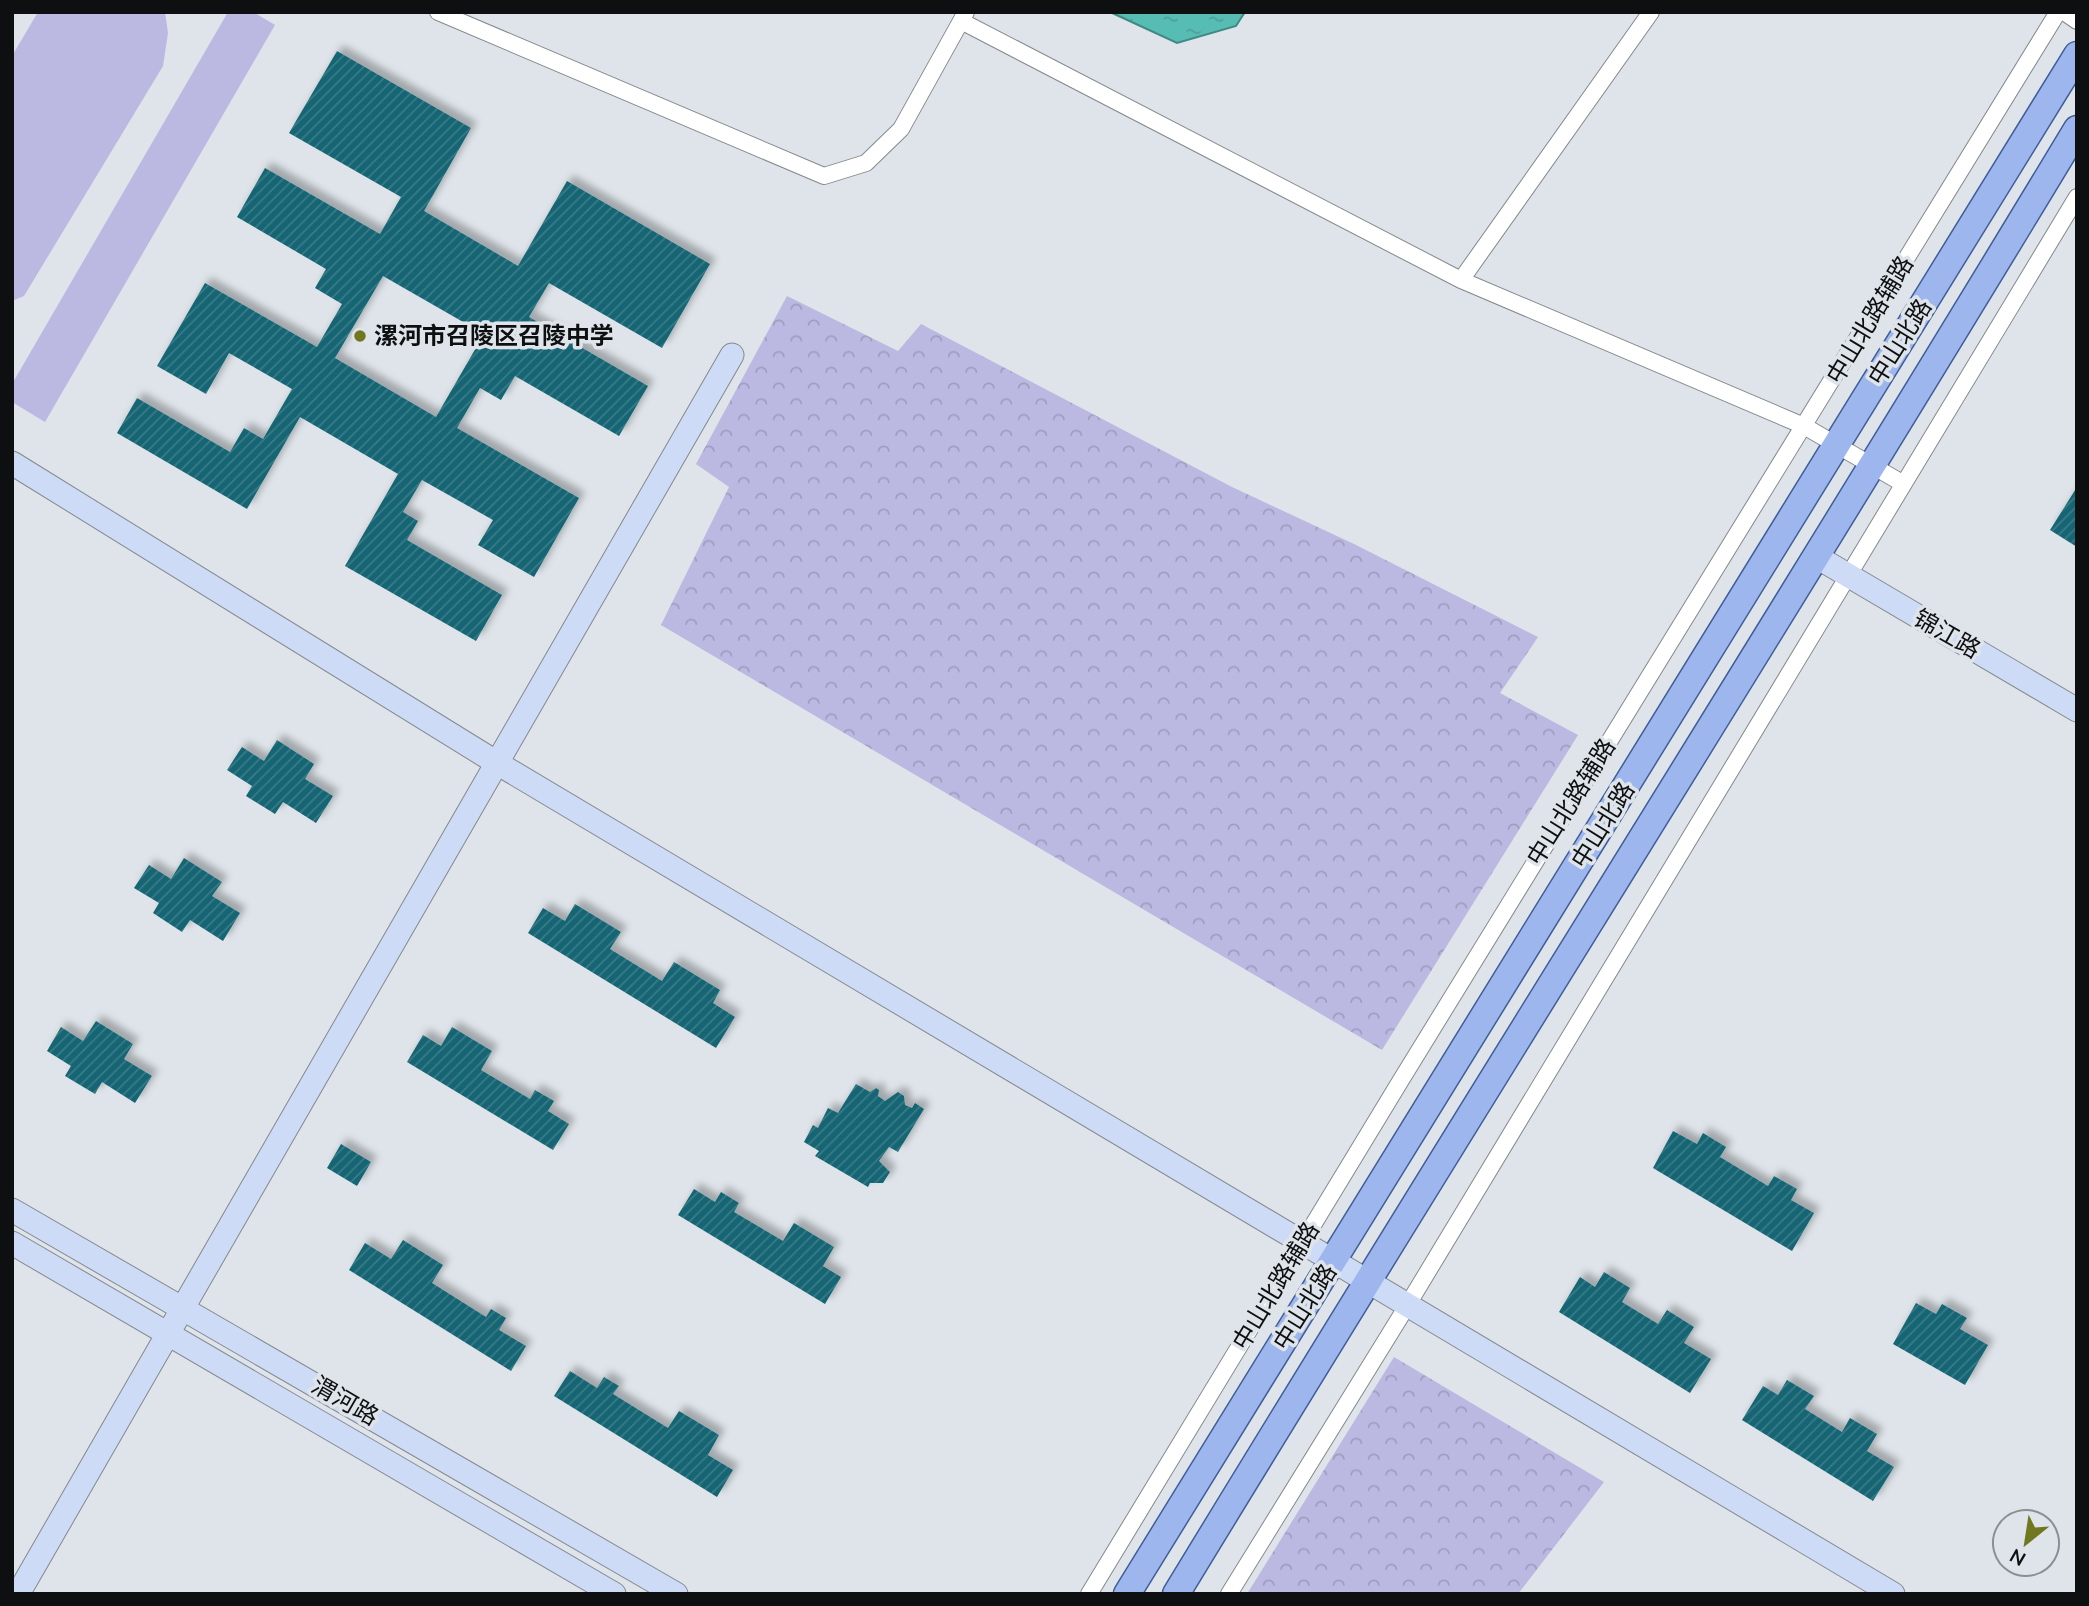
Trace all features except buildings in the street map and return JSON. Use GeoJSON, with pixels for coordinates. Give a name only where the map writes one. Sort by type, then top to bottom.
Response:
{"type":"FeatureCollection","features":[{"type":"Feature","properties":{"kind":"main road","name":"中山北路"},"geometry":{"type":"LineString","coordinates":[[1128,1594],[2077,55]]}},
{"type":"Feature","properties":{"kind":"main road","name":"中山北路"},"geometry":{"type":"LineString","coordinates":[[1177,1594],[1366,1281],[1874,467],[2077,129]]}},
{"type":"Feature","properties":{"kind":"street"},"geometry":{"type":"LineString","coordinates":[[438,12],[824,176],[866,163],[901,128],[964,17],[1461,280],[1804,426],[1902,483]]}},
{"type":"Feature","properties":{"kind":"street"},"geometry":{"type":"LineString","coordinates":[[1461,280],[1651,12]]}},
{"type":"Feature","properties":{"kind":"street","name":"中山北路辅路"},"geometry":{"type":"LineString","coordinates":[[1088,1594],[2058,12]]}},
{"type":"Feature","properties":{"kind":"street"},"geometry":{"type":"LineString","coordinates":[[2064,12],[2077,21]]}},
{"type":"Feature","properties":{"kind":"street"},"geometry":{"type":"LineString","coordinates":[[1228,1594],[1407,1306],[2077,197]]}},
{"type":"Feature","properties":{"kind":"street"},"geometry":{"type":"LineString","coordinates":[[18,1594],[732,355]]}},
{"type":"Feature","properties":{"kind":"street"},"geometry":{"type":"LineString","coordinates":[[12,463],[496,763],[1893,1594]]}},
{"type":"Feature","properties":{"kind":"street","name":"锦江路"},"geometry":{"type":"LineString","coordinates":[[1817,556],[2077,710]]}},
{"type":"Feature","properties":{"kind":"street","name":"渭河路"},"geometry":{"type":"LineString","coordinates":[[12,1210],[676,1594]]}},
{"type":"Feature","properties":{"kind":"street","name":"渭河路"},"geometry":{"type":"LineString","coordinates":[[12,1242],[614,1594]]}},
{"type":"Feature","properties":{"kind":"street"},"geometry":{"type":"LineString","coordinates":[[626,1594],[639,1572]]}},
{"type":"Feature","properties":{"kind":"green space"},"geometry":{"type":"Polygon","coordinates":[[[38,12],[165,12],[168,33],[163,66],[24,296],[12,301],[12,56],[38,12]]]}},
{"type":"Feature","properties":{"kind":"green space"},"geometry":{"type":"Polygon","coordinates":[[[228,12],[253,12],[275,25],[45,422],[12,402],[12,384],[228,12]]]}},
{"type":"Feature","properties":{"kind":"green space"},"geometry":{"type":"Polygon","coordinates":[[[787,296],[898,351],[921,324],[1232,487],[1354,544],[1538,637],[1500,693],[1578,735],[1382,1050],[661,625],[729,487],[696,464],[787,296]]]}},
{"type":"Feature","properties":{"kind":"green space"},"geometry":{"type":"Polygon","coordinates":[[[1394,1357],[1604,1482],[1518,1594],[1247,1594],[1394,1357]]]}},
{"type":"Feature","properties":{"kind":"water"},"geometry":{"type":"Polygon","coordinates":[[[1110,12],[1245,12],[1236,26],[1177,43],[1110,12]]]}},
{"type":"Feature","properties":{"kind":"place","name":"漯河市召陵区召陵中学"},"geometry":{"type":"Point","coordinates":[360,336]}}]}
